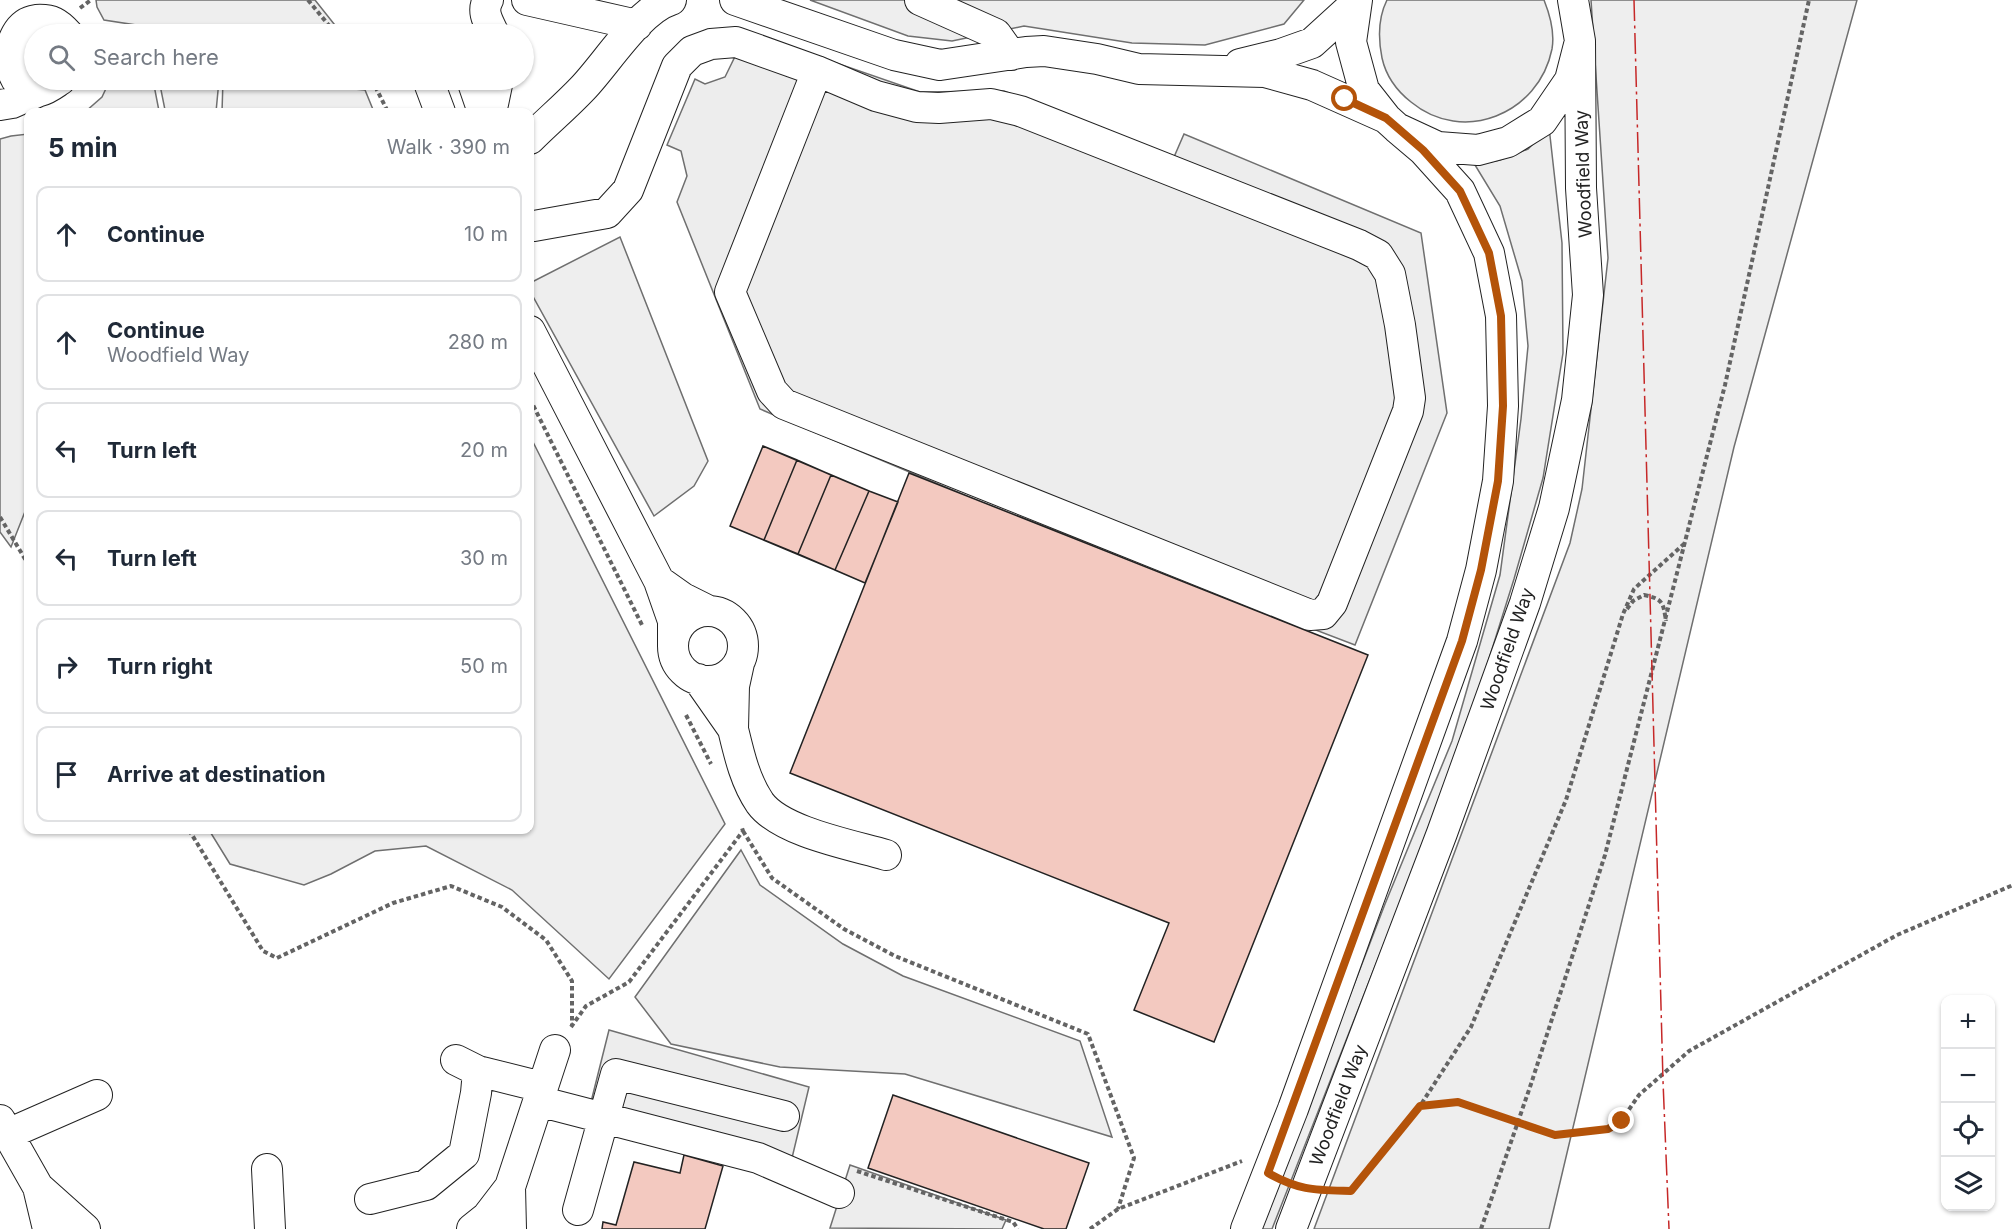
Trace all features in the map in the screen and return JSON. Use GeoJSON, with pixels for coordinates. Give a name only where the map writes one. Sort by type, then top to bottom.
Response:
{"type":"FeatureCollection","features":[{"type":"Feature","properties":{"kind":"street"},"geometry":{"type":"LineString","coordinates":[[488,0],[485,4],[485,15],[489,24]]}},
{"type":"Feature","properties":{"kind":"street"},"geometry":{"type":"LineString","coordinates":[[527,0],[560,4],[637,25]]}},
{"type":"Feature","properties":{"kind":"street"},"geometry":{"type":"LineString","coordinates":[[534,136],[584,88],[637,25],[671,0]]}},
{"type":"Feature","properties":{"kind":"street"},"geometry":{"type":"LineString","coordinates":[[735,0],[894,55],[940,65],[1044,51],[1097,59],[1139,69],[1265,72],[1312,85],[1438,147],[1478,150],[1508,142],[1542,120],[1570,80],[1580,41],[1573,0]]}},
{"type":"Feature","properties":{"kind":"street"},"geometry":{"type":"LineString","coordinates":[[920,0],[996,34],[1011,55]]}},
{"type":"Feature","properties":{"kind":"street"},"geometry":{"type":"LineString","coordinates":[[1208,71],[1281,54],[1312,43],[1356,1]]}},
{"type":"Feature","properties":{"kind":"street"},"geometry":{"type":"LineString","coordinates":[[1246,1229],[1462,641],[1481,570],[1498,481],[1503,406],[1501,316],[1489,253],[1460,191],[1423,150],[1391,123],[1364,90],[1351,42],[1356,1]]}},
{"type":"Feature","properties":{"kind":"street"},"geometry":{"type":"LineString","coordinates":[[24,88],[12,78],[2,54],[16,28],[29,21],[44,20],[60,24]]}},
{"type":"Feature","properties":{"kind":"street","name":"Woodfield Way"},"geometry":{"type":"LineString","coordinates":[[1291,1229],[1446,822],[1525,603],[1554,508],[1577,400],[1588,295],[1581,188],[1580,41]]}},
{"type":"Feature","properties":{"kind":"street"},"geometry":{"type":"LineString","coordinates":[[534,223],[606,213],[628,190],[677,66],[692,51],[711,44],[736,42],[817,71],[876,96],[917,107],[939,108],[991,104],[1020,111],[1359,245],[1378,255],[1390,274],[1410,398],[1408,411],[1332,603],[1323,614],[1310,615],[784,404],[772,391],[730,292],[817,71]]}},
{"type":"Feature","properties":{"kind":"street"},"geometry":{"type":"LineString","coordinates":[[0,105],[12,103],[40,90]]}},
{"type":"Feature","properties":{"kind":"street"},"geometry":{"type":"LineString","coordinates":[[432,90],[438,108]]}},
{"type":"Feature","properties":{"kind":"street"},"geometry":{"type":"LineString","coordinates":[[476,90],[483,108]]}},
{"type":"Feature","properties":{"kind":"street"},"geometry":{"type":"LineString","coordinates":[[489,108],[493,104],[496,90]]}},
{"type":"Feature","properties":{"kind":"street"},"geometry":{"type":"LineString","coordinates":[[534,339],[659,581],[673,621],[673,645],[678,664],[687,674],[710,681],[733,671],[739,663]]}},
{"type":"Feature","properties":{"kind":"street"},"geometry":{"type":"LineString","coordinates":[[659,581],[682,598],[709,611],[727,616],[740,631],[743,643],[734,686],[733,729],[753,791],[762,805],[775,817],[796,828],[886,855]]}},
{"type":"Feature","properties":{"kind":"street"},"geometry":{"type":"LineString","coordinates":[[673,645],[681,624],[690,616],[709,611]]}},
{"type":"Feature","properties":{"kind":"street"},"geometry":{"type":"LineString","coordinates":[[698,679],[733,729]]}},
{"type":"Feature","properties":{"kind":"street"},"geometry":{"type":"LineString","coordinates":[[511,1229],[510,1187],[540,1094],[563,1038]]}},
{"type":"Feature","properties":{"kind":"street"},"geometry":{"type":"LineString","coordinates":[[370,1199],[426,1185],[464,1154],[476,1093],[467,1065],[603,1118],[845,1181]]}},
{"type":"Feature","properties":{"kind":"street"},"geometry":{"type":"LineString","coordinates":[[578,1210],[616,1074],[784,1116]]}},
{"type":"Feature","properties":{"kind":"street"},"geometry":{"type":"LineString","coordinates":[[48,1229],[38,1187],[4,1127],[97,1095]]}},
{"type":"Feature","properties":{"kind":"street"},"geometry":{"type":"LineString","coordinates":[[267,1169],[270,1229]]}},
{"type":"Feature","properties":{"kind":"street"},"geometry":{"type":"LineString","coordinates":[[38,1187],[85,1229]]}},
{"type":"Feature","properties":{"kind":"street"},"geometry":{"type":"LineString","coordinates":[[472,1229],[487,1217],[510,1187]]}},
{"type":"Feature","properties":{"kind":"path"},"geometry":{"type":"LineString","coordinates":[[308,0],[328,24]]}},
{"type":"Feature","properties":{"kind":"path"},"geometry":{"type":"LineString","coordinates":[[1480,1229],[1531,1084],[1605,855],[1725,385],[1809,0]]}},
{"type":"Feature","properties":{"kind":"path"},"geometry":{"type":"LineString","coordinates":[[377,90],[386,108]]}},
{"type":"Feature","properties":{"kind":"path"},"geometry":{"type":"LineString","coordinates":[[534,407],[644,631]]}},
{"type":"Feature","properties":{"kind":"path"},"geometry":{"type":"LineString","coordinates":[[0,517],[24,557]]}},
{"type":"Feature","properties":{"kind":"path"},"geometry":{"type":"LineString","coordinates":[[1306,1190],[1351,1191],[1420,1106],[1471,1027],[1566,800],[1623,614],[1634,589],[1686,542]]}},
{"type":"Feature","properties":{"kind":"path"},"geometry":{"type":"LineString","coordinates":[[1623,614],[1633,601],[1644,595],[1657,597],[1664,604],[1666,623]]}},
{"type":"Feature","properties":{"kind":"path"},"geometry":{"type":"LineString","coordinates":[[681,704],[712,768]]}},
{"type":"Feature","properties":{"kind":"path"},"geometry":{"type":"LineString","coordinates":[[738,820],[772,878],[844,929],[895,956],[1088,1034],[1134,1158],[1118,1209]]}},
{"type":"Feature","properties":{"kind":"path"},"geometry":{"type":"LineString","coordinates":[[563,1038],[586,1006],[629,982],[743,831]]}},
{"type":"Feature","properties":{"kind":"path"},"geometry":{"type":"LineString","coordinates":[[191,834],[263,951],[278,958],[393,903],[451,886],[502,908],[546,940],[572,981],[563,1038]]}},
{"type":"Feature","properties":{"kind":"path"},"geometry":{"type":"LineString","coordinates":[[1420,1106],[1458,1102],[1555,1135],[1608,1129],[1622,1121],[1639,1095],[1689,1051],[1897,935],[2013,885]]}},
{"type":"Feature","properties":{"kind":"path"},"geometry":{"type":"LineString","coordinates":[[1090,1229],[1118,1209],[1242,1161],[1268,1173]]}},
{"type":"Feature","properties":{"kind":"path"},"geometry":{"type":"LineString","coordinates":[[845,1181],[1013,1222],[1018,1229]]}},
{"type":"Feature","properties":{"kind":"shaded area"},"geometry":{"type":"Polygon","coordinates":[[[96,0],[315,0],[334,24],[130,24],[104,20],[96,0]]]}},
{"type":"Feature","properties":{"kind":"shaded area"},"geometry":{"type":"Polygon","coordinates":[[[810,0],[1304,0],[1284,24],[1205,45],[1132,43],[1024,26],[952,41],[908,36],[810,0]]]}},
{"type":"Feature","properties":{"kind":"shaded area"},"geometry":{"type":"Polygon","coordinates":[[[1387,0],[1544,0],[1553,36],[1552,49],[1544,72],[1532,91],[1515,106],[1496,116],[1475,121],[1453,121],[1431,115],[1406,98],[1386,71],[1379,36],[1380,21],[1387,0]]]}},
{"type":"Feature","properties":{"kind":"shaded area"},"geometry":{"type":"Polygon","coordinates":[[[1591,0],[1857,0],[1734,447],[1549,1229],[1314,1229],[1570,543],[1582,489],[1608,258],[1591,0]]]}},
{"type":"Feature","properties":{"kind":"shaded area"},"geometry":{"type":"Polygon","coordinates":[[[747,32],[920,92],[1004,91],[1174,157],[1184,134],[1421,233],[1447,413],[1355,645],[976,500],[760,409],[677,202],[687,176],[681,151],[667,145],[695,79],[705,84],[725,77],[747,32]]]}},
{"type":"Feature","properties":{"kind":"shaded area"},"geometry":{"type":"Polygon","coordinates":[[[105,90],[155,90],[158,108],[90,108],[102,97],[105,90]]]}},
{"type":"Feature","properties":{"kind":"shaded area"},"geometry":{"type":"Polygon","coordinates":[[[161,90],[218,90],[216,108],[165,108],[161,90]]]}},
{"type":"Feature","properties":{"kind":"shaded area"},"geometry":{"type":"Polygon","coordinates":[[[223,90],[365,90],[372,108],[222,108],[223,90]]]}},
{"type":"Feature","properties":{"kind":"shaded area"},"geometry":{"type":"Polygon","coordinates":[[[1549,127],[1562,243],[1563,353],[1543,478],[1462,745],[1272,1229],[1260,1229],[1385,904],[1452,741],[1500,575],[1521,419],[1528,346],[1522,281],[1500,206],[1475,165],[1500,160],[1528,149],[1549,127]]]}},
{"type":"Feature","properties":{"kind":"shaded area"},"geometry":{"type":"Polygon","coordinates":[[[24,134],[24,514],[11,547],[0,532],[0,139],[24,134]]]}},
{"type":"Feature","properties":{"kind":"shaded area"},"geometry":{"type":"Polygon","coordinates":[[[620,237],[708,461],[694,486],[654,516],[534,298],[534,281],[620,237]]]}},
{"type":"Feature","properties":{"kind":"shaded area"},"geometry":{"type":"Polygon","coordinates":[[[534,444],[725,824],[609,979],[512,890],[426,846],[375,851],[304,885],[230,864],[211,834],[534,834],[534,444]]]}},
{"type":"Feature","properties":{"kind":"shaded area"},"geometry":{"type":"Polygon","coordinates":[[[741,850],[760,885],[843,944],[903,976],[1080,1041],[1112,1137],[905,1074],[780,1067],[671,1044],[635,997],[741,850]]]}},
{"type":"Feature","properties":{"kind":"shaded area"},"geometry":{"type":"Polygon","coordinates":[[[609,1030],[809,1087],[792,1158],[591,1102],[609,1030]]]}},
{"type":"Feature","properties":{"kind":"shaded area"},"geometry":{"type":"Polygon","coordinates":[[[850,1165],[1006,1220],[1002,1229],[830,1228],[850,1165]]]}},
{"type":"Feature","properties":{"kind":"building"},"geometry":{"type":"Polygon","coordinates":[[[763,446],[869,491],[835,570],[730,526],[763,446]]]}},
{"type":"Feature","properties":{"kind":"building"},"geometry":{"type":"Polygon","coordinates":[[[763,446],[797,460],[764,540],[730,526],[763,446]]]}},
{"type":"Feature","properties":{"kind":"building"},"geometry":{"type":"Polygon","coordinates":[[[797,460],[831,475],[798,554],[764,540],[797,460]]]}},
{"type":"Feature","properties":{"kind":"building"},"geometry":{"type":"Polygon","coordinates":[[[909,473],[1368,655],[1214,1042],[1134,1010],[1169,923],[790,773],[909,473]]]}},
{"type":"Feature","properties":{"kind":"building"},"geometry":{"type":"Polygon","coordinates":[[[831,475],[869,491],[835,570],[798,554],[831,475]]]}},
{"type":"Feature","properties":{"kind":"building"},"geometry":{"type":"Polygon","coordinates":[[[869,491],[898,502],[865,583],[835,570],[869,491]]]}},
{"type":"Feature","properties":{"kind":"building"},"geometry":{"type":"Polygon","coordinates":[[[893,1095],[1089,1163],[1066,1229],[1044,1229],[868,1168],[893,1095]]]}},
{"type":"Feature","properties":{"kind":"building"},"geometry":{"type":"Polygon","coordinates":[[[684,1155],[723,1166],[705,1229],[602,1229],[603,1222],[616,1225],[634,1162],[680,1173],[684,1155]]]}},
{"type":"Feature","properties":{"kind":"power"},"geometry":{"type":"LineString","coordinates":[[1634,0],[1669,1229]]}},
{"type":"Feature","properties":{"kind":"route"},"geometry":{"type":"LineString","coordinates":[[1345,99],[1386,118],[1423,150],[1460,191],[1489,253],[1501,316],[1503,406],[1498,481],[1481,570],[1462,641],[1268,1173],[1287,1184],[1306,1190],[1351,1191],[1420,1106],[1458,1102],[1555,1135],[1608,1129],[1622,1121]]}}]}
